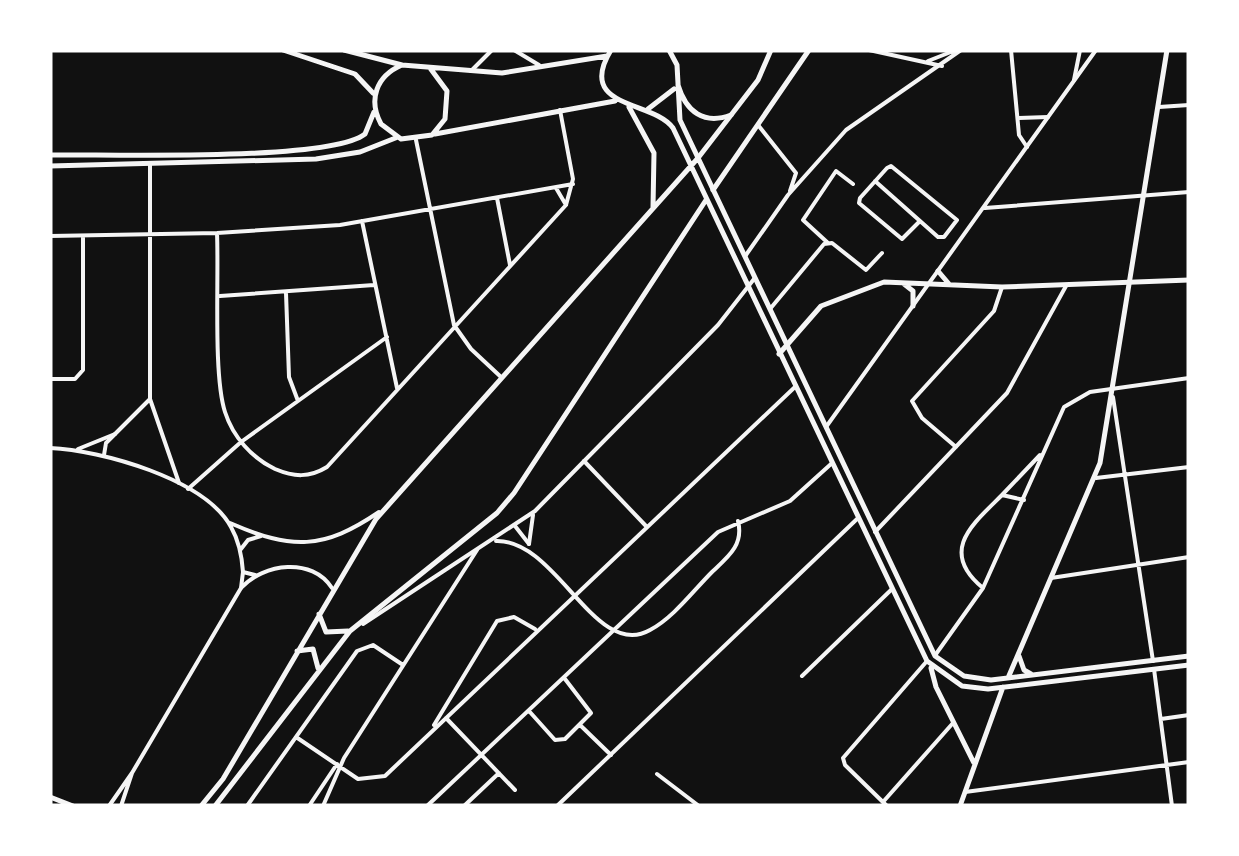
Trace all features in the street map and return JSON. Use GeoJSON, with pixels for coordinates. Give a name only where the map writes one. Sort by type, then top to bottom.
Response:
{"type":"FeatureCollection","features":[{"type":"Feature","properties":{"kind":"main road"},"geometry":{"type":"LineString","coordinates":[[282,50],[355,74],[375,96]]}},
{"type":"Feature","properties":{"kind":"main road"},"geometry":{"type":"LineString","coordinates":[[344,50],[402,65],[471,70],[543,68],[609,53],[604,82],[616,102]]}},
{"type":"Feature","properties":{"kind":"main road"},"geometry":{"type":"LineString","coordinates":[[669,50],[677,65],[680,120],[935,656],[953,671],[984,680],[1189,665]]}},
{"type":"Feature","properties":{"kind":"main road"},"geometry":{"type":"LineString","coordinates":[[202,806],[223,779],[332,588],[384,509],[698,158],[758,80],[771,50]]}},
{"type":"Feature","properties":{"kind":"main road"},"geometry":{"type":"LineString","coordinates":[[960,806],[1003,688],[1096,478],[1113,397],[1167,50]]}},
{"type":"Feature","properties":{"kind":"main road"},"geometry":{"type":"LineString","coordinates":[[216,804],[350,631],[497,513],[808,51]]}},
{"type":"Feature","properties":{"kind":"main road"},"geometry":{"type":"LineString","coordinates":[[50,155],[220,154],[342,144],[365,134],[375,110],[375,96],[387,73],[402,65]]}},
{"type":"Feature","properties":{"kind":"main road"},"geometry":{"type":"LineString","coordinates":[[430,68],[443,82],[448,100],[445,118],[432,135]]}},
{"type":"Feature","properties":{"kind":"main road"},"geometry":{"type":"LineString","coordinates":[[648,109],[668,98],[676,84]]}},
{"type":"Feature","properties":{"kind":"main road"},"geometry":{"type":"LineString","coordinates":[[676,84],[693,112],[716,120],[731,115]]}},
{"type":"Feature","properties":{"kind":"main road"},"geometry":{"type":"LineString","coordinates":[[375,110],[382,124],[398,137],[416,140],[616,102],[648,109],[666,118],[692,165],[974,764]]}},
{"type":"Feature","properties":{"kind":"main road"},"geometry":{"type":"LineString","coordinates":[[629,107],[654,153],[653,208]]}},
{"type":"Feature","properties":{"kind":"main road"},"geometry":{"type":"LineString","coordinates":[[50,166],[316,159],[360,152],[398,137]]}},
{"type":"Feature","properties":{"kind":"main road"},"geometry":{"type":"LineString","coordinates":[[938,271],[951,285]]}},
{"type":"Feature","properties":{"kind":"main road"},"geometry":{"type":"LineString","coordinates":[[779,354],[814,312],[830,300],[867,285],[1002,287],[1189,280]]}},
{"type":"Feature","properties":{"kind":"main road"},"geometry":{"type":"LineString","coordinates":[[901,283],[913,291],[913,306]]}},
{"type":"Feature","properties":{"kind":"main road"},"geometry":{"type":"LineString","coordinates":[[813,422],[826,427]]}},
{"type":"Feature","properties":{"kind":"main road"},"geometry":{"type":"LineString","coordinates":[[319,611],[326,632],[350,631]]}},
{"type":"Feature","properties":{"kind":"main road"},"geometry":{"type":"LineString","coordinates":[[1021,646],[1024,670],[1039,676]]}},
{"type":"Feature","properties":{"kind":"main road"},"geometry":{"type":"LineString","coordinates":[[297,652],[315,651],[318,671]]}},
{"type":"Feature","properties":{"kind":"main road"},"geometry":{"type":"LineString","coordinates":[[929,664],[962,686],[1003,688],[1189,656]]}},
{"type":"Feature","properties":{"kind":"main road"},"geometry":{"type":"LineString","coordinates":[[50,797],[74,806]]}},
{"type":"Feature","properties":{"kind":"street"},"geometry":{"type":"LineString","coordinates":[[471,70],[492,50]]}},
{"type":"Feature","properties":{"kind":"street"},"geometry":{"type":"LineString","coordinates":[[514,50],[543,68]]}},
{"type":"Feature","properties":{"kind":"street"},"geometry":{"type":"LineString","coordinates":[[869,50],[942,66]]}},
{"type":"Feature","properties":{"kind":"street"},"geometry":{"type":"LineString","coordinates":[[910,58],[911,50]]}},
{"type":"Feature","properties":{"kind":"street"},"geometry":{"type":"LineString","coordinates":[[923,61],[958,50]]}},
{"type":"Feature","properties":{"kind":"street"},"geometry":{"type":"LineString","coordinates":[[744,256],[788,195],[846,130],[942,66],[958,50]]}},
{"type":"Feature","properties":{"kind":"street"},"geometry":{"type":"LineString","coordinates":[[1010,50],[1020,138],[1028,147]]}},
{"type":"Feature","properties":{"kind":"street"},"geometry":{"type":"LineString","coordinates":[[1074,80],[1080,50]]}},
{"type":"Feature","properties":{"kind":"street"},"geometry":{"type":"LineString","coordinates":[[826,427],[1096,50]]}},
{"type":"Feature","properties":{"kind":"street"},"geometry":{"type":"LineString","coordinates":[[1159,107],[1189,104]]}},
{"type":"Feature","properties":{"kind":"street"},"geometry":{"type":"LineString","coordinates":[[217,234],[222,398],[241,442],[279,470],[314,474],[327,467],[566,205],[573,184],[560,110]]}},
{"type":"Feature","properties":{"kind":"street"},"geometry":{"type":"LineString","coordinates":[[1019,118],[1048,117]]}},
{"type":"Feature","properties":{"kind":"street"},"geometry":{"type":"LineString","coordinates":[[758,125],[796,173],[788,195]]}},
{"type":"Feature","properties":{"kind":"street"},"geometry":{"type":"LineString","coordinates":[[416,140],[454,325],[471,349],[501,376]]}},
{"type":"Feature","properties":{"kind":"street"},"geometry":{"type":"LineString","coordinates":[[150,164],[150,399],[179,483]]}},
{"type":"Feature","properties":{"kind":"street"},"geometry":{"type":"LineString","coordinates":[[875,181],[920,221],[938,237],[949,230],[956,217],[894,168],[887,168],[875,181],[859,203],[902,239],[920,221]]}},
{"type":"Feature","properties":{"kind":"street"},"geometry":{"type":"LineString","coordinates":[[854,184],[836,171],[802,220],[826,244],[866,270],[882,253]]}},
{"type":"Feature","properties":{"kind":"street"},"geometry":{"type":"LineString","coordinates":[[50,236],[217,234],[362,221],[573,184]]}},
{"type":"Feature","properties":{"kind":"street"},"geometry":{"type":"LineString","coordinates":[[554,187],[566,205]]}},
{"type":"Feature","properties":{"kind":"street"},"geometry":{"type":"LineString","coordinates":[[985,208],[1189,192]]}},
{"type":"Feature","properties":{"kind":"street"},"geometry":{"type":"LineString","coordinates":[[497,198],[510,265]]}},
{"type":"Feature","properties":{"kind":"street"},"geometry":{"type":"LineString","coordinates":[[362,221],[397,388]]}},
{"type":"Feature","properties":{"kind":"street"},"geometry":{"type":"LineString","coordinates":[[949,230],[961,240]]}},
{"type":"Feature","properties":{"kind":"street"},"geometry":{"type":"LineString","coordinates":[[50,379],[75,379],[84,370],[83,236]]}},
{"type":"Feature","properties":{"kind":"street"},"geometry":{"type":"LineString","coordinates":[[770,309],[826,244]]}},
{"type":"Feature","properties":{"kind":"street"},"geometry":{"type":"LineString","coordinates":[[350,631],[496,541],[535,511],[718,325],[755,278]]}},
{"type":"Feature","properties":{"kind":"street"},"geometry":{"type":"LineString","coordinates":[[220,296],[376,285]]}},
{"type":"Feature","properties":{"kind":"street"},"geometry":{"type":"LineString","coordinates":[[875,532],[1018,378],[1066,286]]}},
{"type":"Feature","properties":{"kind":"street"},"geometry":{"type":"LineString","coordinates":[[956,446],[922,418],[912,401],[994,311],[1002,287]]}},
{"type":"Feature","properties":{"kind":"street"},"geometry":{"type":"LineString","coordinates":[[286,292],[288,376],[298,401]]}},
{"type":"Feature","properties":{"kind":"street"},"geometry":{"type":"LineString","coordinates":[[188,488],[241,442],[386,337]]}},
{"type":"Feature","properties":{"kind":"street"},"geometry":{"type":"LineString","coordinates":[[935,656],[983,588],[1064,407],[1078,396],[1189,378]]}},
{"type":"Feature","properties":{"kind":"street"},"geometry":{"type":"LineString","coordinates":[[443,714],[463,700],[796,385]]}},
{"type":"Feature","properties":{"kind":"street"},"geometry":{"type":"LineString","coordinates":[[1113,397],[1172,806]]}},
{"type":"Feature","properties":{"kind":"street"},"geometry":{"type":"LineString","coordinates":[[104,456],[104,446],[150,399]]}},
{"type":"Feature","properties":{"kind":"street"},"geometry":{"type":"LineString","coordinates":[[78,449],[115,434]]}},
{"type":"Feature","properties":{"kind":"street"},"geometry":{"type":"LineString","coordinates":[[50,448],[78,449],[104,456],[179,483],[228,522],[260,536],[309,544],[344,533],[384,509]]}},
{"type":"Feature","properties":{"kind":"street"},"geometry":{"type":"LineString","coordinates":[[983,588],[966,568],[963,539],[1043,452]]}},
{"type":"Feature","properties":{"kind":"street"},"geometry":{"type":"LineString","coordinates":[[584,461],[646,526]]}},
{"type":"Feature","properties":{"kind":"street"},"geometry":{"type":"LineString","coordinates":[[427,806],[708,540],[738,521],[790,501],[831,464]]}},
{"type":"Feature","properties":{"kind":"street"},"geometry":{"type":"LineString","coordinates":[[1096,478],[1189,467]]}},
{"type":"Feature","properties":{"kind":"street"},"geometry":{"type":"LineString","coordinates":[[1002,495],[1024,500]]}},
{"type":"Feature","properties":{"kind":"street"},"geometry":{"type":"LineString","coordinates":[[528,544],[535,511]]}},
{"type":"Feature","properties":{"kind":"street"},"geometry":{"type":"LineString","coordinates":[[556,806],[857,519]]}},
{"type":"Feature","properties":{"kind":"street"},"geometry":{"type":"LineString","coordinates":[[516,526],[534,552],[612,633],[637,636],[656,626],[733,552],[740,535],[738,521]]}},
{"type":"Feature","properties":{"kind":"street"},"geometry":{"type":"LineString","coordinates":[[228,522],[240,550],[241,588]]}},
{"type":"Feature","properties":{"kind":"street"},"geometry":{"type":"LineString","coordinates":[[240,550],[248,540],[260,536]]}},
{"type":"Feature","properties":{"kind":"street"},"geometry":{"type":"LineString","coordinates":[[496,541],[522,544],[534,552]]}},
{"type":"Feature","properties":{"kind":"street"},"geometry":{"type":"LineString","coordinates":[[309,806],[477,550]]}},
{"type":"Feature","properties":{"kind":"street"},"geometry":{"type":"LineString","coordinates":[[1052,578],[1189,557]]}},
{"type":"Feature","properties":{"kind":"street"},"geometry":{"type":"LineString","coordinates":[[243,572],[255,575],[298,568],[324,577],[332,588]]}},
{"type":"Feature","properties":{"kind":"street"},"geometry":{"type":"LineString","coordinates":[[109,806],[241,588],[255,575]]}},
{"type":"Feature","properties":{"kind":"street"},"geometry":{"type":"LineString","coordinates":[[802,676],[892,589]]}},
{"type":"Feature","properties":{"kind":"street"},"geometry":{"type":"LineString","coordinates":[[296,737],[358,779],[380,778],[432,730],[497,621],[514,617],[535,629]]}},
{"type":"Feature","properties":{"kind":"street"},"geometry":{"type":"LineString","coordinates":[[250,805],[349,658],[363,646],[373,645],[403,666]]}},
{"type":"Feature","properties":{"kind":"street"},"geometry":{"type":"LineString","coordinates":[[929,664],[843,761],[885,804],[954,722]]}},
{"type":"Feature","properties":{"kind":"street"},"geometry":{"type":"LineString","coordinates":[[529,711],[555,740],[564,739],[580,726],[591,711],[564,678]]}},
{"type":"Feature","properties":{"kind":"street"},"geometry":{"type":"LineString","coordinates":[[452,692],[463,700]]}},
{"type":"Feature","properties":{"kind":"street"},"geometry":{"type":"LineString","coordinates":[[443,714],[515,790]]}},
{"type":"Feature","properties":{"kind":"street"},"geometry":{"type":"LineString","coordinates":[[1160,719],[1189,715]]}},
{"type":"Feature","properties":{"kind":"street"},"geometry":{"type":"LineString","coordinates":[[580,726],[611,755]]}},
{"type":"Feature","properties":{"kind":"street"},"geometry":{"type":"LineString","coordinates":[[965,792],[1189,762]]}},
{"type":"Feature","properties":{"kind":"street"},"geometry":{"type":"LineString","coordinates":[[324,806],[338,766]]}},
{"type":"Feature","properties":{"kind":"street"},"geometry":{"type":"LineString","coordinates":[[121,806],[132,773]]}},
{"type":"Feature","properties":{"kind":"street"},"geometry":{"type":"LineString","coordinates":[[464,806],[499,773]]}},
{"type":"Feature","properties":{"kind":"street"},"geometry":{"type":"LineString","coordinates":[[658,774],[700,806]]}}]}
